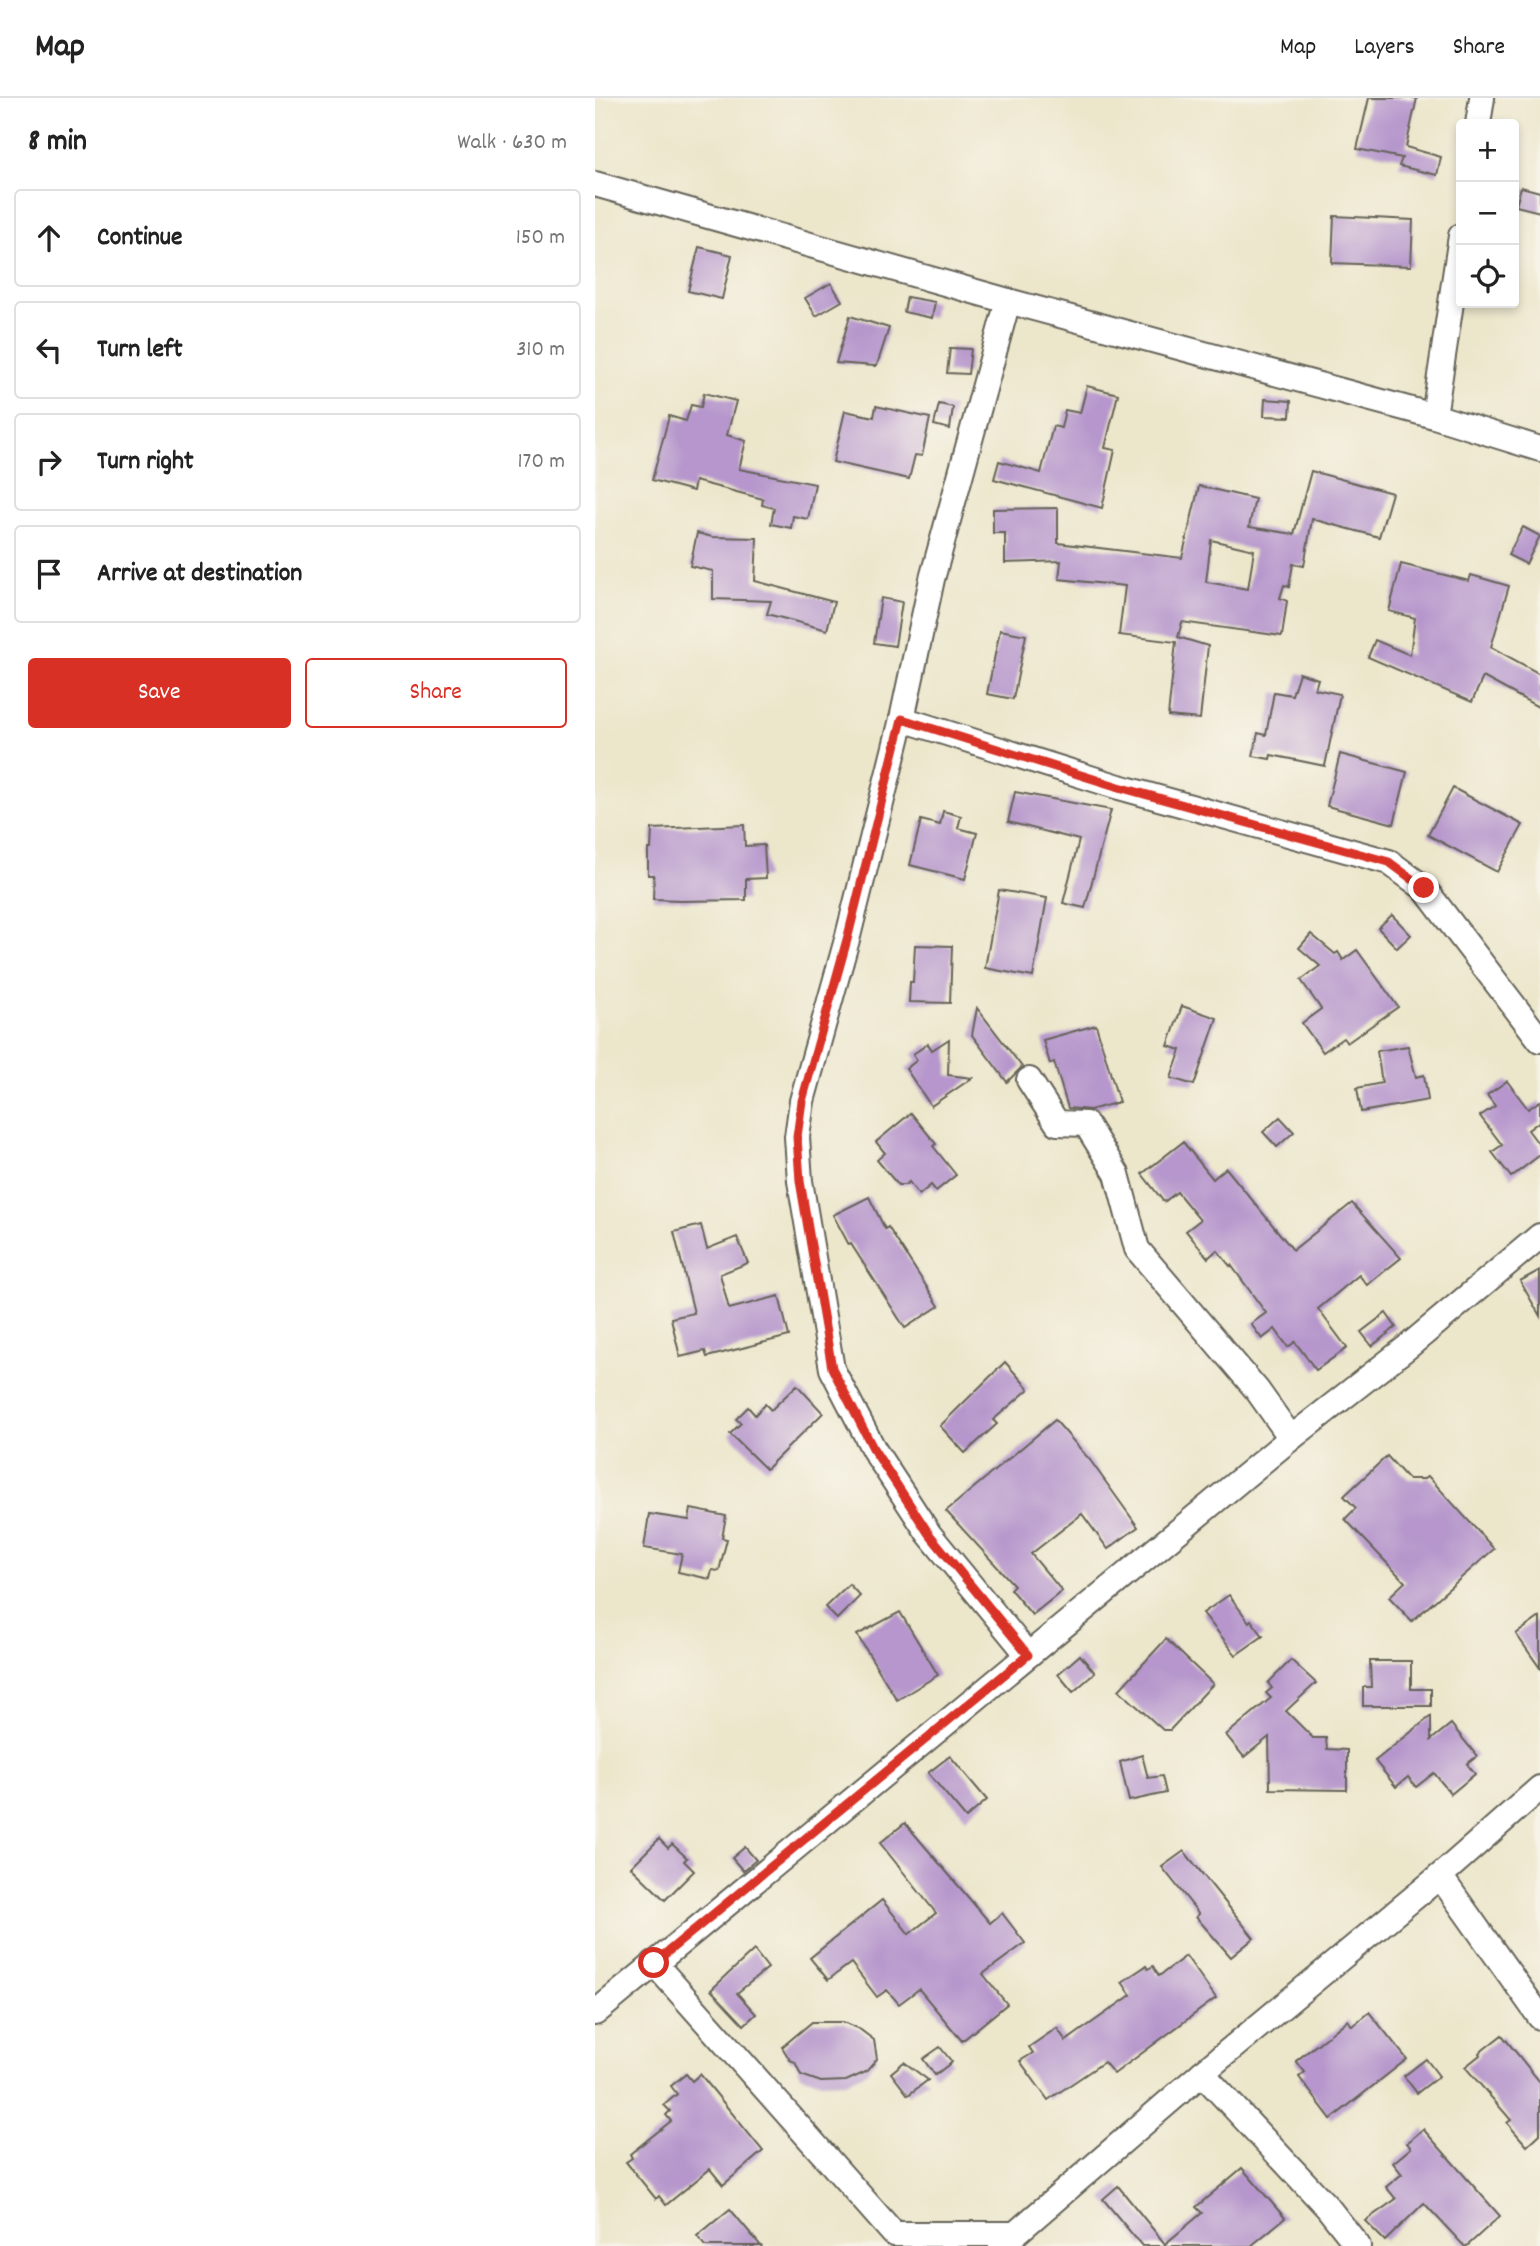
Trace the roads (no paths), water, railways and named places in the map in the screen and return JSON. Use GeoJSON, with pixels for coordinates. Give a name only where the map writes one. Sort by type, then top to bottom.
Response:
{"type":"FeatureCollection","features":[{"type":"Feature","properties":{"kind":"street"},"geometry":{"type":"LineString","coordinates":[[1479,119],[1482,98]]}},
{"type":"Feature","properties":{"kind":"street"},"geometry":{"type":"LineString","coordinates":[[595,184],[1008,301],[1434,416],[1540,449]]}},
{"type":"Feature","properties":{"kind":"street"},"geometry":{"type":"LineString","coordinates":[[1434,416],[1460,245]]}},
{"type":"Feature","properties":{"kind":"street"},"geometry":{"type":"LineString","coordinates":[[1008,301],[932,579],[902,719],[848,936],[802,1101],[797,1137],[800,1181],[832,1368],[874,1450],[929,1534],[1028,1655]]}},
{"type":"Feature","properties":{"kind":"street"},"geometry":{"type":"LineString","coordinates":[[902,719],[1119,787],[1389,862],[1424,888],[1540,1040]]}},
{"type":"Feature","properties":{"kind":"street"},"geometry":{"type":"LineString","coordinates":[[1029,1080],[1056,1123],[1086,1124],[1117,1174],[1137,1249],[1258,1390],[1291,1438]]}},
{"type":"Feature","properties":{"kind":"street"},"geometry":{"type":"LineString","coordinates":[[595,2013],[1291,1438],[1410,1345],[1540,1236]]}},
{"type":"Feature","properties":{"kind":"street"},"geometry":{"type":"LineString","coordinates":[[654,1963],[893,2240],[1008,2240],[1202,2073],[1440,1876],[1540,1788]]}},
{"type":"Feature","properties":{"kind":"street"},"geometry":{"type":"LineString","coordinates":[[1440,1876],[1540,2017]]}},
{"type":"Feature","properties":{"kind":"street"},"geometry":{"type":"LineString","coordinates":[[1202,2073],[1328,2208],[1358,2246]]}}]}
